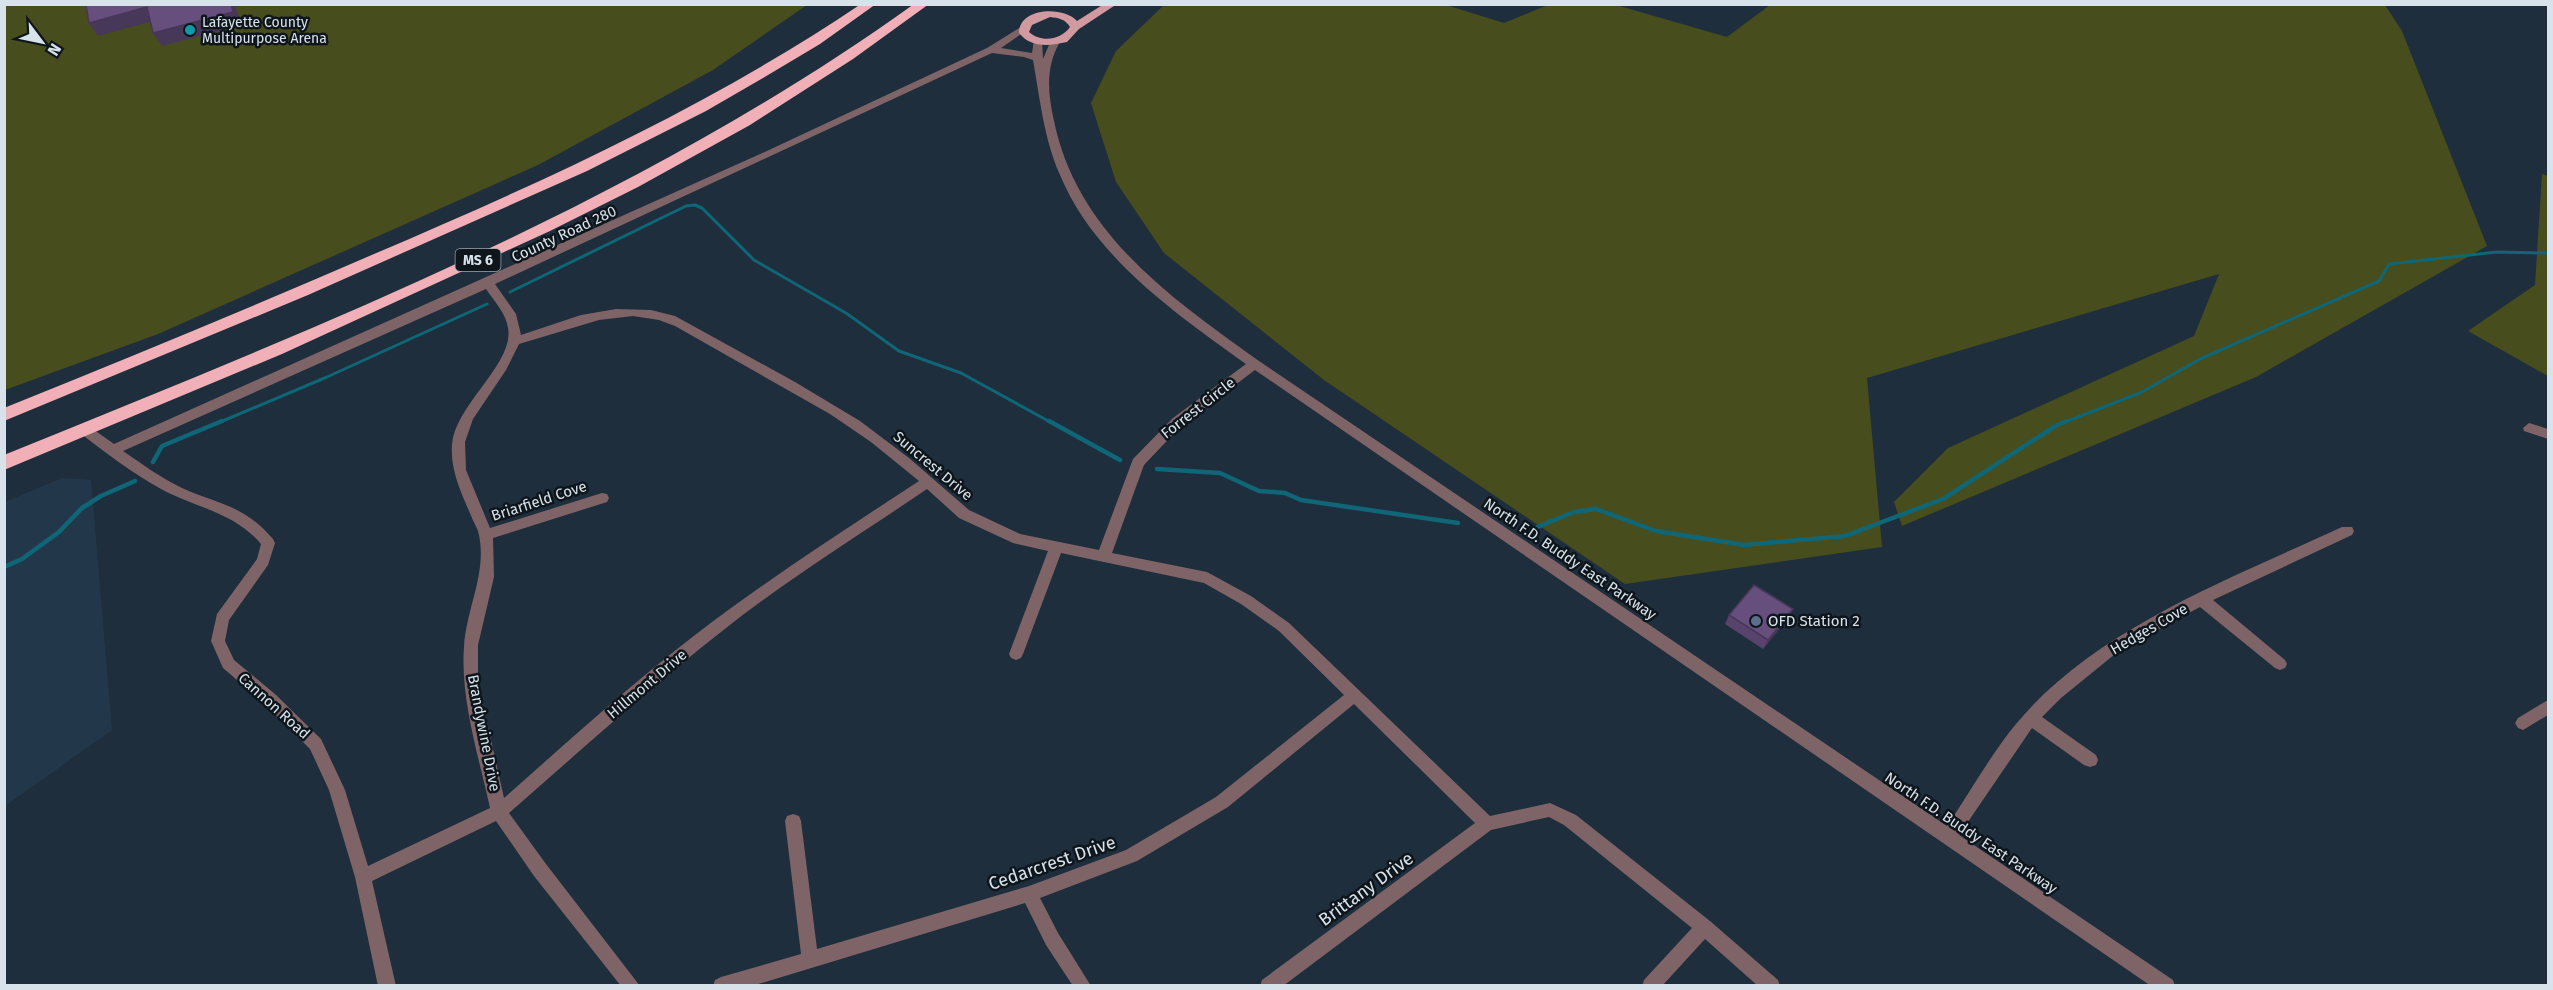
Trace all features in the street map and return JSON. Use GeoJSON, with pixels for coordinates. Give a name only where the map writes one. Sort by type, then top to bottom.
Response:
{"type":"FeatureCollection","features":[{"type":"Feature","properties":{"kind":"highway","name":"MS 6"},"geometry":{"type":"LineString","coordinates":[[4,415],[526,195],[692,112],[760,74],[870,4]]}},
{"type":"Feature","properties":{"kind":"highway","name":"MS 6"},"geometry":{"type":"LineString","coordinates":[[4,463],[494,253],[609,197],[787,97],[849,57],[923,4]]}},
{"type":"Feature","properties":{"kind":"main road"},"geometry":{"type":"LineString","coordinates":[[1043,15],[1050,4]]}},
{"type":"Feature","properties":{"kind":"main road"},"geometry":{"type":"LineString","coordinates":[[1063,4],[1070,21],[1069,36],[1055,42],[1035,41],[1024,33],[1024,28],[1030,20],[1043,15],[1070,21],[1110,5]]}},
{"type":"Feature","properties":{"kind":"street"},"geometry":{"type":"LineString","coordinates":[[991,50],[1024,28]]}},
{"type":"Feature","properties":{"kind":"street"},"geometry":{"type":"LineString","coordinates":[[991,50],[1035,41],[1036,58],[1043,85]]}},
{"type":"Feature","properties":{"kind":"street"},"geometry":{"type":"LineString","coordinates":[[1043,85],[1049,52],[1055,42]]}},
{"type":"Feature","properties":{"kind":"street"},"geometry":{"type":"LineString","coordinates":[[991,50],[1020,52],[1036,58]]}},
{"type":"Feature","properties":{"kind":"street","name":"County Road 280"},"geometry":{"type":"LineString","coordinates":[[113,450],[489,284],[991,50]]}},
{"type":"Feature","properties":{"kind":"street","name":"North F.D. Buddy East Parkway"},"geometry":{"type":"LineString","coordinates":[[1043,85],[1044,102],[1058,156],[1071,187],[1092,221],[1126,260],[1164,296],[1256,364],[2167,986]]}},
{"type":"Feature","properties":{"kind":"street"},"geometry":{"type":"LineString","coordinates":[[489,284],[510,314],[514,341]]}},
{"type":"Feature","properties":{"kind":"street","name":"Suncrest Drive"},"geometry":{"type":"LineString","coordinates":[[514,341],[595,315],[628,312],[652,314],[676,322],[852,422],[895,453],[964,514],[1018,539],[1207,578],[1246,600],[1284,627],[1487,824]]}},
{"type":"Feature","properties":{"kind":"street","name":"Brandywine Drive"},"geometry":{"type":"LineString","coordinates":[[514,341],[502,367],[467,418],[458,442],[459,470],[486,535],[487,577],[471,645],[471,682],[499,812],[540,870],[632,986]]}},
{"type":"Feature","properties":{"kind":"street","name":"Forrest Circle"},"geometry":{"type":"LineString","coordinates":[[1104,556],[1138,463],[1148,450],[1173,425],[1256,364]]}},
{"type":"Feature","properties":{"kind":"street"},"geometry":{"type":"LineString","coordinates":[[2529,428],[2548,434]]}},
{"type":"Feature","properties":{"kind":"street","name":"Cannon Road"},"geometry":{"type":"LineString","coordinates":[[85,430],[166,486],[236,514],[256,526],[268,543],[262,561],[222,618],[218,641],[228,664],[270,699],[316,744],[337,790],[363,877],[387,986]]}},
{"type":"Feature","properties":{"kind":"street","name":"Hillmont Drive"},"geometry":{"type":"LineString","coordinates":[[363,877],[499,812],[611,714],[716,627],[777,583],[928,482]]}},
{"type":"Feature","properties":{"kind":"street","name":"Briarfield Cove"},"geometry":{"type":"LineString","coordinates":[[486,535],[602,498]]}},
{"type":"Feature","properties":{"kind":"street","name":"Hedges Cove"},"geometry":{"type":"LineString","coordinates":[[1948,837],[2021,729],[2056,693],[2115,646],[2201,599],[2348,531]]}},
{"type":"Feature","properties":{"kind":"street"},"geometry":{"type":"LineString","coordinates":[[1016,654],[1056,548]]}},
{"type":"Feature","properties":{"kind":"street"},"geometry":{"type":"LineString","coordinates":[[2201,599],[2280,664]]}},
{"type":"Feature","properties":{"kind":"street","name":"Cedarcrest Drive"},"geometry":{"type":"LineString","coordinates":[[721,986],[1029,894],[1131,856],[1169,836],[1222,802],[1354,695]]}},
{"type":"Feature","properties":{"kind":"street"},"geometry":{"type":"LineString","coordinates":[[2523,723],[2548,707]]}},
{"type":"Feature","properties":{"kind":"street"},"geometry":{"type":"LineString","coordinates":[[2031,718],[2090,760]]}},
{"type":"Feature","properties":{"kind":"street"},"geometry":{"type":"LineString","coordinates":[[1487,824],[1550,810],[1570,820],[1704,927],[1772,986]]}},
{"type":"Feature","properties":{"kind":"street"},"geometry":{"type":"LineString","coordinates":[[793,821],[810,958]]}},
{"type":"Feature","properties":{"kind":"street","name":"Brittany Drive"},"geometry":{"type":"LineString","coordinates":[[1268,986],[1487,824]]}},
{"type":"Feature","properties":{"kind":"street"},"geometry":{"type":"LineString","coordinates":[[1029,894],[1052,939],[1083,986]]}},
{"type":"Feature","properties":{"kind":"street"},"geometry":{"type":"LineString","coordinates":[[1650,986],[1704,927]]}},
{"type":"Feature","properties":{"kind":"shaded area"},"geometry":{"type":"Polygon","coordinates":[[[62,478],[91,480],[112,730],[5,806],[5,502],[62,478]]]}},
{"type":"Feature","properties":{"kind":"green space"},"geometry":{"type":"Polygon","coordinates":[[[5,5],[807,5],[713,70],[538,165],[158,334],[5,390],[5,5]]]}},
{"type":"Feature","properties":{"kind":"green space"},"geometry":{"type":"Polygon","coordinates":[[[1164,5],[1446,5],[1504,23],[1548,5],[1616,5],[1727,37],[1770,5],[2385,5],[2402,31],[2487,246],[2256,377],[1902,526],[1894,502],[1948,448],[2194,336],[2219,274],[1867,378],[1882,547],[1625,584],[1324,380],[1164,253],[1116,182],[1091,103],[1116,51],[1164,5]]]}},
{"type":"Feature","properties":{"kind":"green space"},"geometry":{"type":"Polygon","coordinates":[[[2542,174],[2548,176],[2548,376],[2468,331],[2535,285],[2542,174]]]}},
{"type":"Feature","properties":{"kind":"building"},"geometry":{"type":"Polygon","coordinates":[[[86,4],[231,4],[233,12],[153,33],[147,7],[89,23],[86,4]]]}},
{"type":"Feature","properties":{"kind":"building","name":"OFD Station 2"},"geometry":{"type":"Polygon","coordinates":[[[1754,585],[1793,609],[1768,640],[1729,615],[1754,585]]]}},
{"type":"Feature","properties":{"kind":"waterway"},"geometry":{"type":"LineString","coordinates":[[510,292],[686,206],[695,205],[702,208],[754,260],[846,313],[899,351],[961,373],[1052,423]]}},
{"type":"Feature","properties":{"kind":"waterway"},"geometry":{"type":"LineString","coordinates":[[2063,423],[2142,392],[2200,359],[2379,281],[2389,264],[2497,252],[2548,253]]}},
{"type":"Feature","properties":{"kind":"waterway"},"geometry":{"type":"LineString","coordinates":[[218,423],[327,377],[487,304]]}},
{"type":"Feature","properties":{"kind":"waterway"},"geometry":{"type":"LineString","coordinates":[[153,462],[162,446],[222,421]]}},
{"type":"Feature","properties":{"kind":"waterway"},"geometry":{"type":"LineString","coordinates":[[1049,421],[1120,460]]}},
{"type":"Feature","properties":{"kind":"waterway"},"geometry":{"type":"LineString","coordinates":[[1535,528],[1574,512],[1596,509],[1656,531],[1744,545],[1845,536],[1943,499],[2057,425],[2067,421]]}},
{"type":"Feature","properties":{"kind":"waterway"},"geometry":{"type":"LineString","coordinates":[[1157,469],[1220,473],[1259,491],[1285,493],[1301,500],[1458,523]]}},
{"type":"Feature","properties":{"kind":"waterway"},"geometry":{"type":"LineString","coordinates":[[4,567],[22,559],[59,532],[82,508],[101,496],[135,481]]}},
{"type":"Feature","properties":{"kind":"place","name":"Lafayette County Multipurpose Arena"},"geometry":{"type":"Point","coordinates":[190,30]}},
{"type":"Feature","properties":{"kind":"place","name":"OFD Station 2"},"geometry":{"type":"Point","coordinates":[1756,621]}}]}
